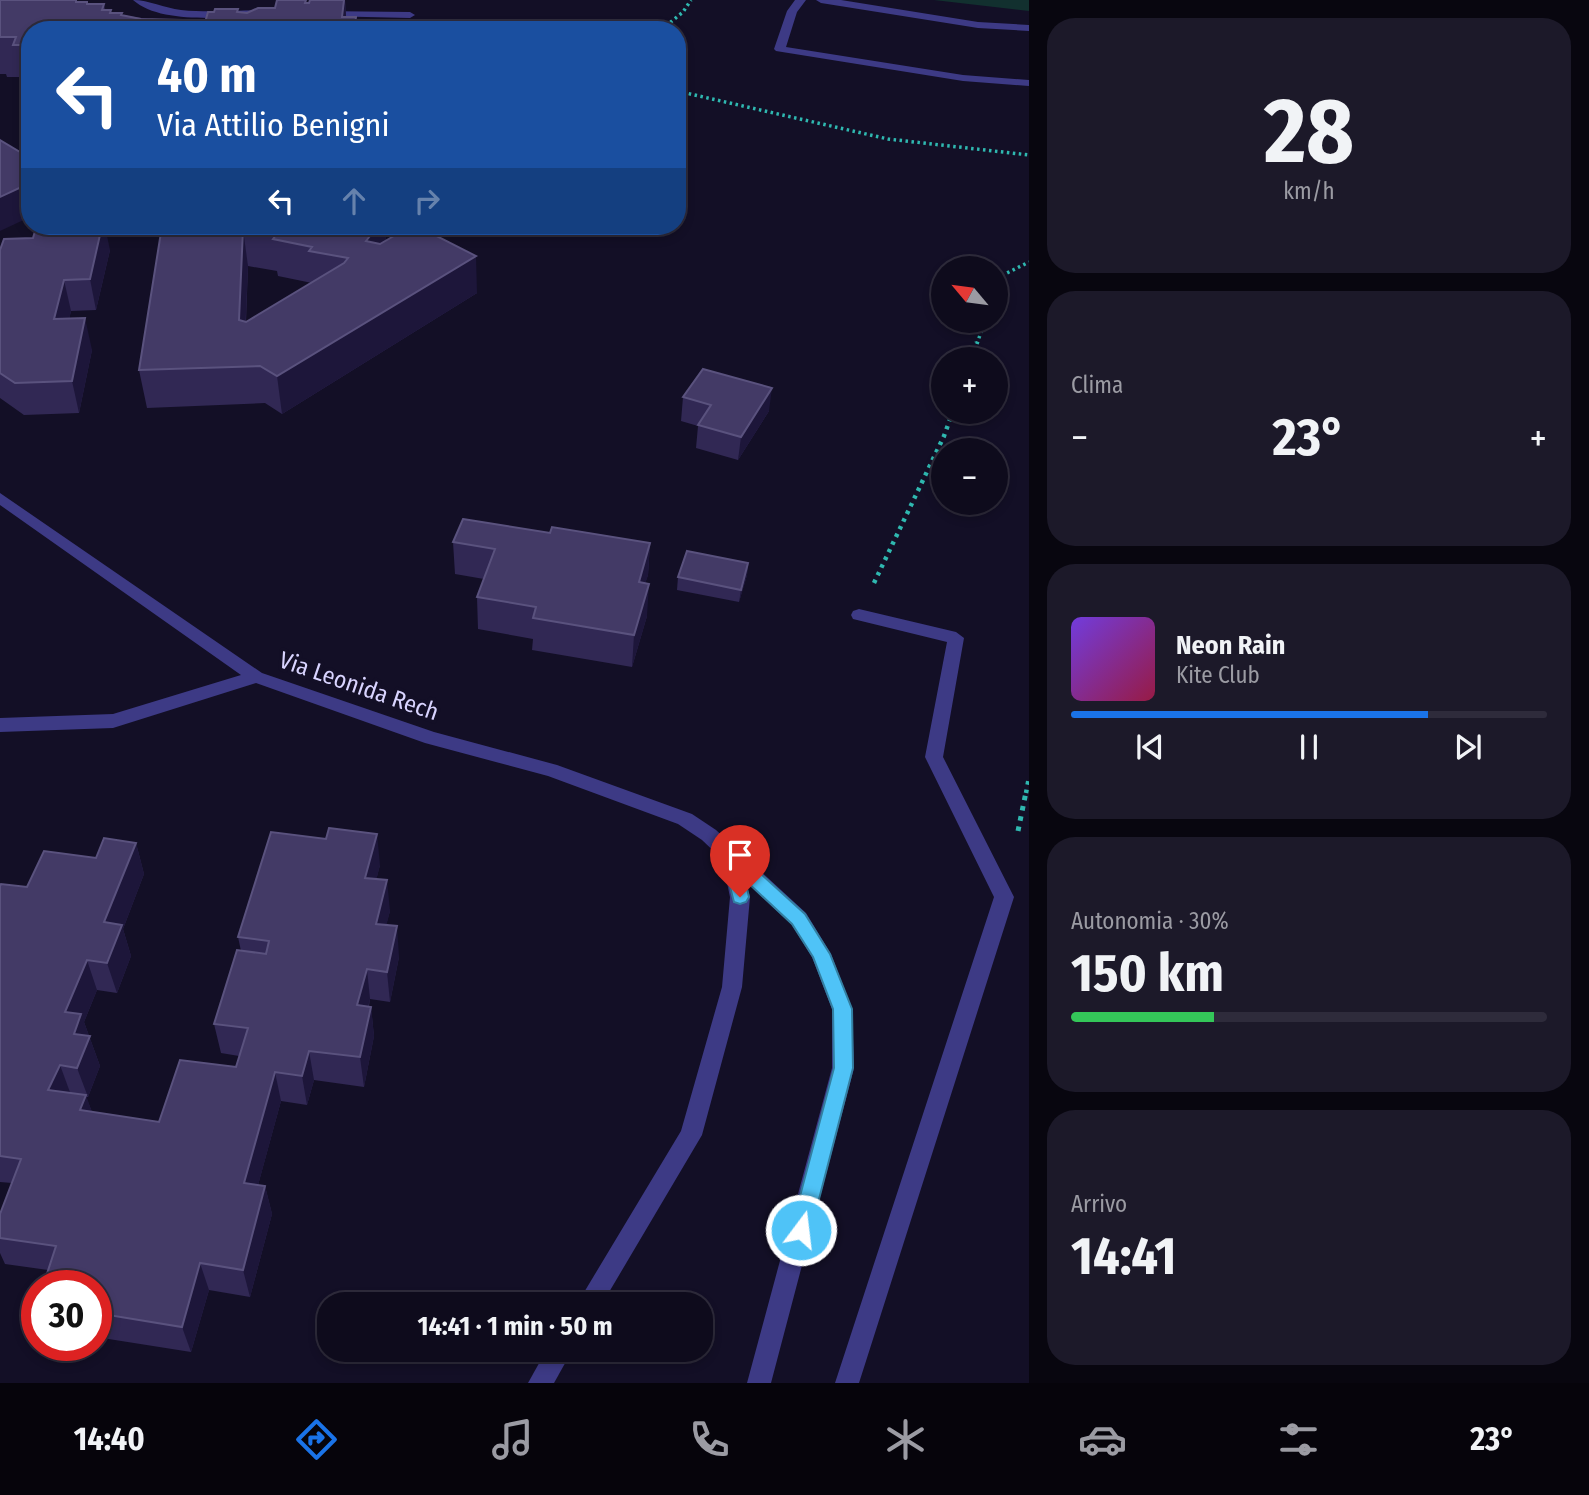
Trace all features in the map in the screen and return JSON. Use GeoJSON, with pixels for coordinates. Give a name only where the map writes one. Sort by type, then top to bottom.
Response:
{"type":"FeatureCollection","features":[{"type":"Feature","properties":{"kind":"street"},"geometry":{"type":"LineString","coordinates":[[138,0],[158,10],[177,12],[277,13]]}},
{"type":"Feature","properties":{"kind":"street"},"geometry":{"type":"LineString","coordinates":[[801,0],[792,11],[780,49],[963,78],[1029,83]]}},
{"type":"Feature","properties":{"kind":"street"},"geometry":{"type":"LineString","coordinates":[[821,0],[966,23],[1029,28]]}},
{"type":"Feature","properties":{"kind":"street"},"geometry":{"type":"LineString","coordinates":[[304,13],[410,15]]}},
{"type":"Feature","properties":{"kind":"street","name":"Via Leonida Rech"},"geometry":{"type":"LineString","coordinates":[[0,498],[256,677],[431,738],[551,770],[685,819],[709,835],[799,919],[821,954],[842,1009],[843,1068],[759,1383]]}},
{"type":"Feature","properties":{"kind":"street"},"geometry":{"type":"LineString","coordinates":[[847,1383],[1004,897],[934,757],[956,638],[859,615]]}},
{"type":"Feature","properties":{"kind":"street"},"geometry":{"type":"LineString","coordinates":[[0,725],[113,721],[256,677]]}},
{"type":"Feature","properties":{"kind":"street"},"geometry":{"type":"LineString","coordinates":[[596,1292],[691,1135],[732,987],[740,897],[731,857]]}},
{"type":"Feature","properties":{"kind":"street"},"geometry":{"type":"LineString","coordinates":[[540,1383],[553,1362]]}},
{"type":"Feature","properties":{"kind":"path"},"geometry":{"type":"LineString","coordinates":[[672,21],[683,12],[691,0]]}},
{"type":"Feature","properties":{"kind":"path"},"geometry":{"type":"LineString","coordinates":[[686,93],[888,139],[1029,155]]}},
{"type":"Feature","properties":{"kind":"path"},"geometry":{"type":"LineString","coordinates":[[1008,272],[1029,262]]}},
{"type":"Feature","properties":{"kind":"path"},"geometry":{"type":"LineString","coordinates":[[859,615],[948,424]]}},
{"type":"Feature","properties":{"kind":"green space"},"geometry":{"type":"Polygon","coordinates":[[[934,0],[1029,0],[1029,11],[934,0]]]}},
{"type":"Feature","properties":{"kind":"building"},"geometry":{"type":"Polygon","coordinates":[[[0,0],[76,0],[87,4],[104,4],[102,10],[141,19],[188,21],[21,21],[21,45],[13,45],[16,37],[0,37],[0,0]]]}},
{"type":"Feature","properties":{"kind":"building"},"geometry":{"type":"Polygon","coordinates":[[[277,0],[306,0],[305,3],[309,3],[310,0],[344,0],[342,17],[356,17],[355,21],[205,21],[208,12],[214,12],[215,9],[238,9],[237,12],[247,13],[258,8],[275,8],[277,0]]]}},
{"type":"Feature","properties":{"kind":"building"},"geometry":{"type":"Polygon","coordinates":[[[0,140],[21,153],[21,187],[0,197],[0,140]]]}},
{"type":"Feature","properties":{"kind":"building"},"geometry":{"type":"Polygon","coordinates":[[[34,235],[100,235],[90,279],[64,280],[54,319],[85,318],[72,381],[15,383],[0,373],[0,250],[4,239],[33,238],[34,235]]]}},
{"type":"Feature","properties":{"kind":"building"},"geometry":{"type":"Polygon","coordinates":[[[161,235],[243,235],[239,320],[246,322],[344,263],[348,258],[309,251],[312,247],[273,239],[276,235],[371,235],[366,241],[380,244],[396,235],[435,235],[476,256],[277,376],[260,366],[139,370],[161,235]]]}},
{"type":"Feature","properties":{"kind":"building"},"geometry":{"type":"Polygon","coordinates":[[[703,369],[772,388],[741,437],[698,425],[711,405],[683,397],[703,369]]]}},
{"type":"Feature","properties":{"kind":"building"},"geometry":{"type":"Polygon","coordinates":[[[463,519],[550,533],[552,527],[650,543],[639,582],[649,584],[634,635],[533,618],[536,607],[477,597],[495,549],[453,542],[463,519]]]}},
{"type":"Feature","properties":{"kind":"building"},"geometry":{"type":"Polygon","coordinates":[[[687,551],[748,563],[741,590],[678,577],[687,551]]]}},
{"type":"Feature","properties":{"kind":"building"},"geometry":{"type":"Polygon","coordinates":[[[329,828],[377,834],[365,878],[387,880],[376,924],[397,926],[387,972],[367,969],[357,1005],[371,1007],[360,1057],[309,1051],[302,1076],[275,1072],[244,1183],[265,1186],[243,1270],[200,1263],[182,1327],[112,1316],[112,1270],[48,1270],[56,1246],[0,1238],[0,1214],[21,1159],[0,1156],[0,886],[27,887],[44,851],[96,858],[104,838],[136,843],[104,922],[122,925],[107,963],[87,960],[65,1012],[81,1014],[74,1034],[90,1036],[77,1068],[60,1065],[48,1090],[86,1095],[80,1110],[159,1122],[180,1060],[236,1067],[248,1028],[214,1024],[237,950],[266,954],[269,941],[238,937],[271,832],[326,839],[329,828]]]}},
{"type":"Feature","properties":{"kind":"route"},"geometry":{"type":"LineString","coordinates":[[740,897],[731,857],[799,919],[821,954],[842,1009],[843,1068],[801,1230]]}}]}
